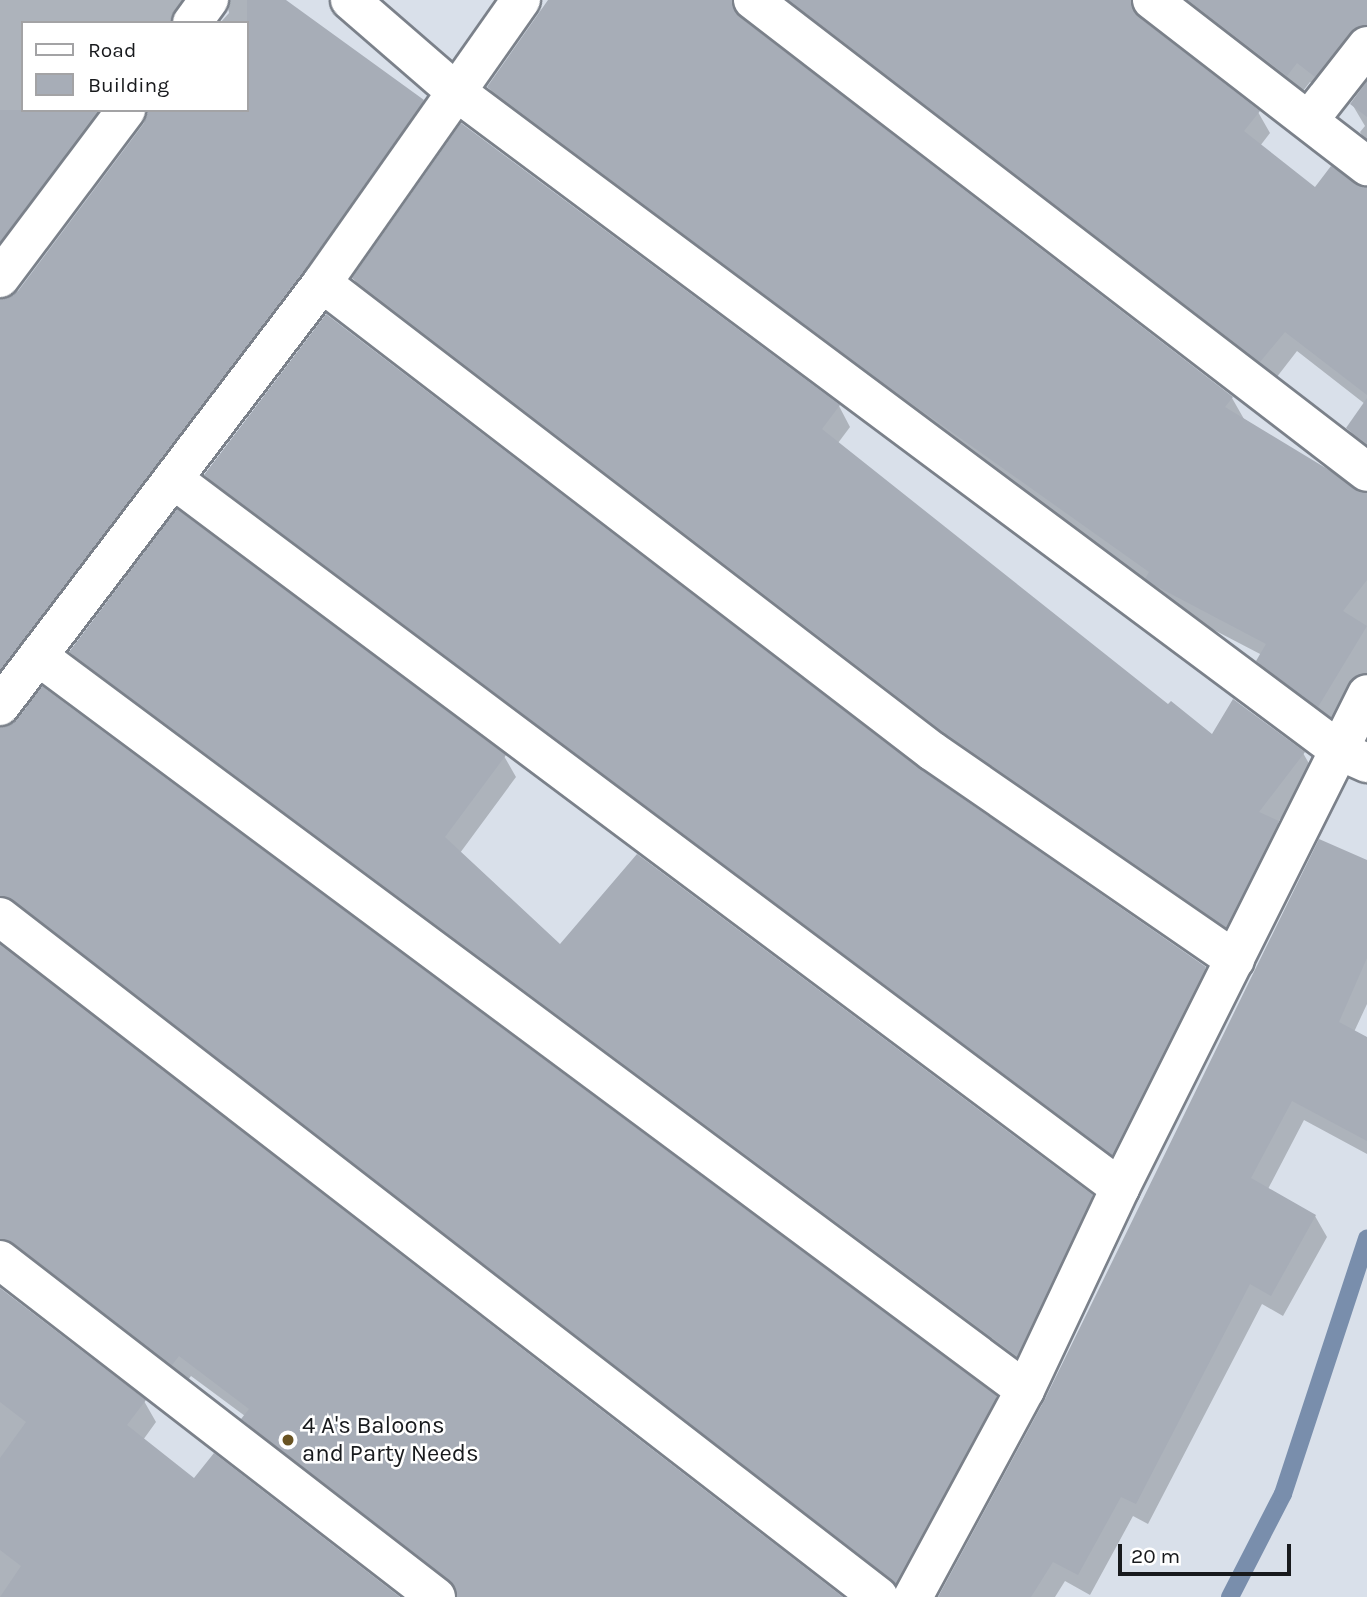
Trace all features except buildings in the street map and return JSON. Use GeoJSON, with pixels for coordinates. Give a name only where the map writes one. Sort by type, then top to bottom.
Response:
{"type":"FeatureCollection","features":[{"type":"Feature","properties":{"kind":"street"},"geometry":{"type":"LineString","coordinates":[[193,21],[209,0]]}},
{"type":"Feature","properties":{"kind":"street"},"geometry":{"type":"LineString","coordinates":[[350,0],[454,90],[1354,757]]}},
{"type":"Feature","properties":{"kind":"street"},"geometry":{"type":"LineString","coordinates":[[0,706],[322,283],[454,90],[521,0]]}},
{"type":"Feature","properties":{"kind":"street"},"geometry":{"type":"LineString","coordinates":[[753,0],[1367,472]]}},
{"type":"Feature","properties":{"kind":"street"},"geometry":{"type":"LineString","coordinates":[[1152,0],[1367,166]]}},
{"type":"Feature","properties":{"kind":"street"},"geometry":{"type":"LineString","coordinates":[[1309,120],[1367,46]]}},
{"type":"Feature","properties":{"kind":"street"},"geometry":{"type":"LineString","coordinates":[[0,278],[124,112]]}},
{"type":"Feature","properties":{"kind":"street"},"geometry":{"type":"LineString","coordinates":[[322,283],[932,751],[1235,960]]}},
{"type":"Feature","properties":{"kind":"street"},"geometry":{"type":"LineString","coordinates":[[173,479],[1120,1188]]}},
{"type":"Feature","properties":{"kind":"street"},"geometry":{"type":"LineString","coordinates":[[38,656],[1025,1390]]}},
{"type":"Feature","properties":{"kind":"street"},"geometry":{"type":"LineString","coordinates":[[913,1597],[1025,1390],[1120,1188],[1235,960],[1354,757],[1367,694]]}},
{"type":"Feature","properties":{"kind":"street"},"geometry":{"type":"LineString","coordinates":[[0,917],[880,1597]]}},
{"type":"Feature","properties":{"kind":"street"},"geometry":{"type":"LineString","coordinates":[[0,1260],[436,1597]]}},
{"type":"Feature","properties":{"kind":"waterway"},"geometry":{"type":"LineString","coordinates":[[1230,1597],[1283,1494],[1367,1238]]}},
{"type":"Feature","properties":{"kind":"place","name":"4 A's Baloons and Party Needs"},"geometry":{"type":"Point","coordinates":[288,1440]}}]}
